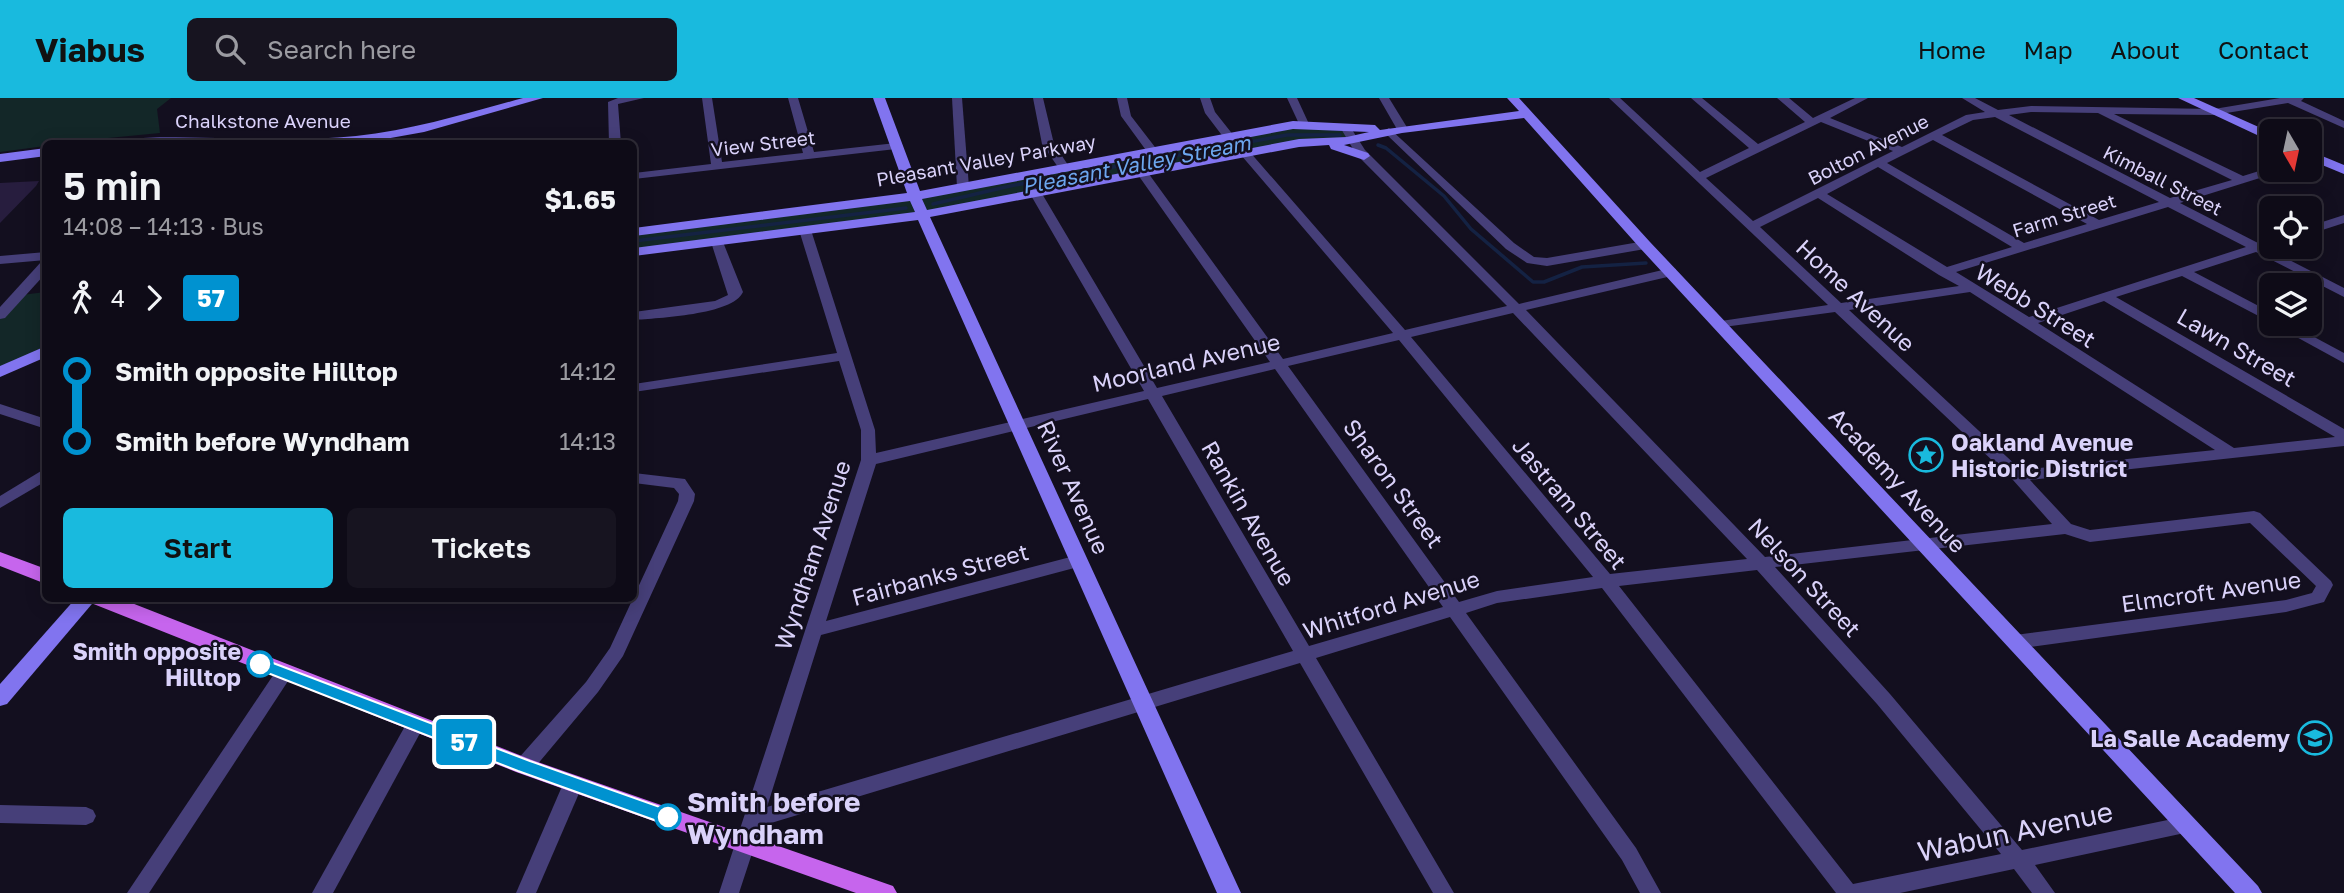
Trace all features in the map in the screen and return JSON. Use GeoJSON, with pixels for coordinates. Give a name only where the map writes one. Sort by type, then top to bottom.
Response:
{"type":"FeatureCollection","features":[{"type":"Feature","properties":{"kind":"main road"},"geometry":{"type":"LineString","coordinates":[[0,559],[42,575]]}},
{"type":"Feature","properties":{"kind":"main road"},"geometry":{"type":"LineString","coordinates":[[108,602],[524,766],[885,893]]}},
{"type":"Feature","properties":{"kind":"street","name":"Chalkstone Avenue"},"geometry":{"type":"LineString","coordinates":[[320,140],[365,139],[537,98]]}},
{"type":"Feature","properties":{"kind":"street"},"geometry":{"type":"LineString","coordinates":[[615,140],[612,102],[639,98]]}},
{"type":"Feature","properties":{"kind":"street"},"geometry":{"type":"LineString","coordinates":[[707,98],[717,166]]}},
{"type":"Feature","properties":{"kind":"street"},"geometry":{"type":"LineString","coordinates":[[793,98],[809,156]]}},
{"type":"Feature","properties":{"kind":"street","name":"River Avenue"},"geometry":{"type":"LineString","coordinates":[[879,98],[914,196],[1229,893]]}},
{"type":"Feature","properties":{"kind":"street"},"geometry":{"type":"LineString","coordinates":[[957,98],[963,187]]}},
{"type":"Feature","properties":{"kind":"street"},"geometry":{"type":"LineString","coordinates":[[1038,98],[1048,144],[1064,167]]}},
{"type":"Feature","properties":{"kind":"street"},"geometry":{"type":"LineString","coordinates":[[1122,98],[1126,116],[1152,151]]}},
{"type":"Feature","properties":{"kind":"street"},"geometry":{"type":"LineString","coordinates":[[1205,98],[1210,113],[1228,136]]}},
{"type":"Feature","properties":{"kind":"street"},"geometry":{"type":"LineString","coordinates":[[1292,98],[1304,124]]}},
{"type":"Feature","properties":{"kind":"street"},"geometry":{"type":"LineString","coordinates":[[1384,98],[1395,130],[1510,246],[1531,260],[1548,262],[1646,245]]}},
{"type":"Feature","properties":{"kind":"street","name":"Academy Avenue"},"geometry":{"type":"LineString","coordinates":[[1513,98],[1671,272],[2250,893]]}},
{"type":"Feature","properties":{"kind":"street","name":"Home Avenue"},"geometry":{"type":"LineString","coordinates":[[1614,98],[2018,476],[2065,528]]}},
{"type":"Feature","properties":{"kind":"street"},"geometry":{"type":"LineString","coordinates":[[1696,98],[1757,149]]}},
{"type":"Feature","properties":{"kind":"street"},"geometry":{"type":"LineString","coordinates":[[1782,98],[1816,120],[1902,152]]}},
{"type":"Feature","properties":{"kind":"street"},"geometry":{"type":"LineString","coordinates":[[1698,177],[1863,98]]}},
{"type":"Feature","properties":{"kind":"street","name":"Kimball Street"},"geometry":{"type":"LineString","coordinates":[[1967,98],[2344,293]]}},
{"type":"Feature","properties":{"kind":"street"},"geometry":{"type":"LineString","coordinates":[[2184,98],[2259,132]]}},
{"type":"Feature","properties":{"kind":"street"},"geometry":{"type":"LineString","coordinates":[[2291,99],[2344,125]]}},
{"type":"Feature","properties":{"kind":"street","name":"Bolton Avenue"},"geometry":{"type":"LineString","coordinates":[[1751,227],[1970,117],[2031,109],[2214,112],[2291,99]]}},
{"type":"Feature","properties":{"kind":"street"},"geometry":{"type":"LineString","coordinates":[[2097,110],[2242,180]]}},
{"type":"Feature","properties":{"kind":"street"},"geometry":{"type":"LineString","coordinates":[[1395,130],[1527,114]]}},
{"type":"Feature","properties":{"kind":"street","name":"Pleasant Valley Parkway"},"geometry":{"type":"LineString","coordinates":[[637,232],[914,196],[1304,124],[1395,130]]}},
{"type":"Feature","properties":{"kind":"street","name":"Pleasant Valley Parkway"},"geometry":{"type":"LineString","coordinates":[[1345,127],[1364,156],[1514,309]]}},
{"type":"Feature","properties":{"kind":"street","name":"Pleasant Valley Parkway"},"geometry":{"type":"LineString","coordinates":[[637,252],[923,214],[1245,153],[1307,142],[1353,141],[1395,130]]}},
{"type":"Feature","properties":{"kind":"street"},"geometry":{"type":"LineString","coordinates":[[1933,135],[2098,225]]}},
{"type":"Feature","properties":{"kind":"street","name":"Pleasant Valley Parkway"},"geometry":{"type":"LineString","coordinates":[[1307,142],[1340,147],[1364,156]]}},
{"type":"Feature","properties":{"kind":"street","name":"View Street"},"geometry":{"type":"LineString","coordinates":[[637,176],[896,146]]}},
{"type":"Feature","properties":{"kind":"street"},"geometry":{"type":"LineString","coordinates":[[0,158],[42,153]]}},
{"type":"Feature","properties":{"kind":"street","name":"Jastram Street"},"geometry":{"type":"LineString","coordinates":[[1245,153],[1402,335],[1606,581],[1848,893]]}},
{"type":"Feature","properties":{"kind":"street"},"geometry":{"type":"LineString","coordinates":[[2322,161],[2344,170]]}},
{"type":"Feature","properties":{"kind":"street"},"geometry":{"type":"LineString","coordinates":[[1879,163],[2023,248]]}},
{"type":"Feature","properties":{"kind":"street","name":"Sharon Street"},"geometry":{"type":"LineString","coordinates":[[1142,172],[1629,854],[1651,893]]}},
{"type":"Feature","properties":{"kind":"street","name":"Farm Street"},"geometry":{"type":"LineString","coordinates":[[1944,272],[2259,175]]}},
{"type":"Feature","properties":{"kind":"street","name":"Rankin Avenue"},"geometry":{"type":"LineString","coordinates":[[1035,192],[1444,893]]}},
{"type":"Feature","properties":{"kind":"street","name":"Webb Street"},"geometry":{"type":"LineString","coordinates":[[1819,194],[2027,322],[2231,453]]}},
{"type":"Feature","properties":{"kind":"street"},"geometry":{"type":"LineString","coordinates":[[2322,226],[2344,219]]}},
{"type":"Feature","properties":{"kind":"street"},"geometry":{"type":"LineString","coordinates":[[2330,223],[2344,230]]}},
{"type":"Feature","properties":{"kind":"street","name":"Wyndham Avenue"},"geometry":{"type":"LineString","coordinates":[[729,893],[869,460],[868,430],[804,230]]}},
{"type":"Feature","properties":{"kind":"street"},"geometry":{"type":"LineString","coordinates":[[637,316],[718,305],[734,297],[736,292],[717,242]]}},
{"type":"Feature","properties":{"kind":"street"},"geometry":{"type":"LineString","coordinates":[[2027,322],[2259,247]]}},
{"type":"Feature","properties":{"kind":"street"},"geometry":{"type":"LineString","coordinates":[[0,260],[42,256]]}},
{"type":"Feature","properties":{"kind":"street"},"geometry":{"type":"LineString","coordinates":[[0,315],[42,269]]}},
{"type":"Feature","properties":{"kind":"street"},"geometry":{"type":"LineString","coordinates":[[1514,309],[1671,272]]}},
{"type":"Feature","properties":{"kind":"street"},"geometry":{"type":"LineString","coordinates":[[2185,272],[2259,312]]}},
{"type":"Feature","properties":{"kind":"street"},"geometry":{"type":"LineString","coordinates":[[1721,325],[1970,288]]}},
{"type":"Feature","properties":{"kind":"street","name":"Lawn Street"},"geometry":{"type":"LineString","coordinates":[[2106,297],[2344,438]]}},
{"type":"Feature","properties":{"kind":"street","name":"Moorland Avenue"},"geometry":{"type":"LineString","coordinates":[[869,460],[1514,309]]}},
{"type":"Feature","properties":{"kind":"street","name":"Nelson Street"},"geometry":{"type":"LineString","coordinates":[[1514,309],[1637,432],[1891,704],[2045,893]]}},
{"type":"Feature","properties":{"kind":"street"},"geometry":{"type":"LineString","coordinates":[[2302,336],[2344,359]]}},
{"type":"Feature","properties":{"kind":"street"},"geometry":{"type":"LineString","coordinates":[[0,372],[42,353]]}},
{"type":"Feature","properties":{"kind":"street"},"geometry":{"type":"LineString","coordinates":[[637,388],[844,356]]}},
{"type":"Feature","properties":{"kind":"street"},"geometry":{"type":"LineString","coordinates":[[0,409],[42,423]]}},
{"type":"Feature","properties":{"kind":"street"},"geometry":{"type":"LineString","coordinates":[[2018,476],[2344,438]]}},
{"type":"Feature","properties":{"kind":"street"},"geometry":{"type":"LineString","coordinates":[[0,503],[42,476]]}},
{"type":"Feature","properties":{"kind":"street"},"geometry":{"type":"LineString","coordinates":[[524,766],[592,687],[617,651],[686,501],[687,494],[679,483],[637,478]]}},
{"type":"Feature","properties":{"kind":"street","name":"Elmcroft Avenue"},"geometry":{"type":"LineString","coordinates":[[2015,642],[2286,606],[2318,598],[2325,585],[2254,517],[2090,536],[2065,528]]}},
{"type":"Feature","properties":{"kind":"street","name":"Whitford Avenue"},"geometry":{"type":"LineString","coordinates":[[751,820],[1497,597],[1606,581],[2065,528]]}},
{"type":"Feature","properties":{"kind":"street","name":"Fairbanks Street"},"geometry":{"type":"LineString","coordinates":[[813,631],[1078,561]]}},
{"type":"Feature","properties":{"kind":"street"},"geometry":{"type":"LineString","coordinates":[[0,698],[84,602]]}},
{"type":"Feature","properties":{"kind":"street"},"geometry":{"type":"LineString","coordinates":[[137,893],[284,673]]}},
{"type":"Feature","properties":{"kind":"street"},"geometry":{"type":"LineString","coordinates":[[322,893],[416,724]]}},
{"type":"Feature","properties":{"kind":"street"},"geometry":{"type":"LineString","coordinates":[[526,893],[573,784]]}},
{"type":"Feature","properties":{"kind":"street"},"geometry":{"type":"LineString","coordinates":[[0,814],[86,816]]}},
{"type":"Feature","properties":{"kind":"street","name":"Wabun Avenue"},"geometry":{"type":"LineString","coordinates":[[1854,893],[2187,825]]}},
{"type":"Feature","properties":{"kind":"green space"},"geometry":{"type":"Polygon","coordinates":[[[0,98],[171,98],[157,109],[160,133],[87,140],[42,140],[42,146],[0,152],[0,98]]]}},
{"type":"Feature","properties":{"kind":"green space"},"geometry":{"type":"Polygon","coordinates":[[[1304,124],[1345,127],[1353,137],[1311,140],[923,214],[637,249],[637,230],[914,196],[1304,124]]]}},
{"type":"Feature","properties":{"kind":"green space"},"geometry":{"type":"Polygon","coordinates":[[[42,292],[42,352],[0,373],[0,315],[22,295],[42,292]]]}},
{"type":"Feature","properties":{"kind":"building"},"geometry":{"type":"Polygon","coordinates":[[[39,181],[36,186],[0,223],[0,183],[39,181]]]}},
{"type":"Feature","properties":{"kind":"waterway","name":"Pleasant Valley Stream"},"geometry":{"type":"LineString","coordinates":[[933,204],[1010,186],[1287,135],[1340,135]]}},
{"type":"Feature","properties":{"kind":"waterway","name":"Pleasant Valley Stream"},"geometry":{"type":"LineString","coordinates":[[1378,145],[1386,148],[1444,196],[1471,229],[1533,282],[1544,282],[1582,267],[1646,263]]}},
{"type":"Feature","properties":{"kind":"waterway","name":"Pleasant Valley Stream"},"geometry":{"type":"LineString","coordinates":[[637,241],[906,208]]}},
{"type":"Feature","properties":{"kind":"bus line","name":"57"},"geometry":{"type":"LineString","coordinates":[[260,664],[524,766],[668,817]]}},
{"type":"Feature","properties":{"kind":"place","name":"Oakland Avenue Historic District"},"geometry":{"type":"Point","coordinates":[1926,455]}},
{"type":"Feature","properties":{"kind":"place","name":"Smith opposite Hilltop"},"geometry":{"type":"Point","coordinates":[260,664]}},
{"type":"Feature","properties":{"kind":"place","name":"La Salle Academy"},"geometry":{"type":"Point","coordinates":[2315,738]}},
{"type":"Feature","properties":{"kind":"place","name":"Smith before Wyndham"},"geometry":{"type":"Point","coordinates":[668,817]}}]}
